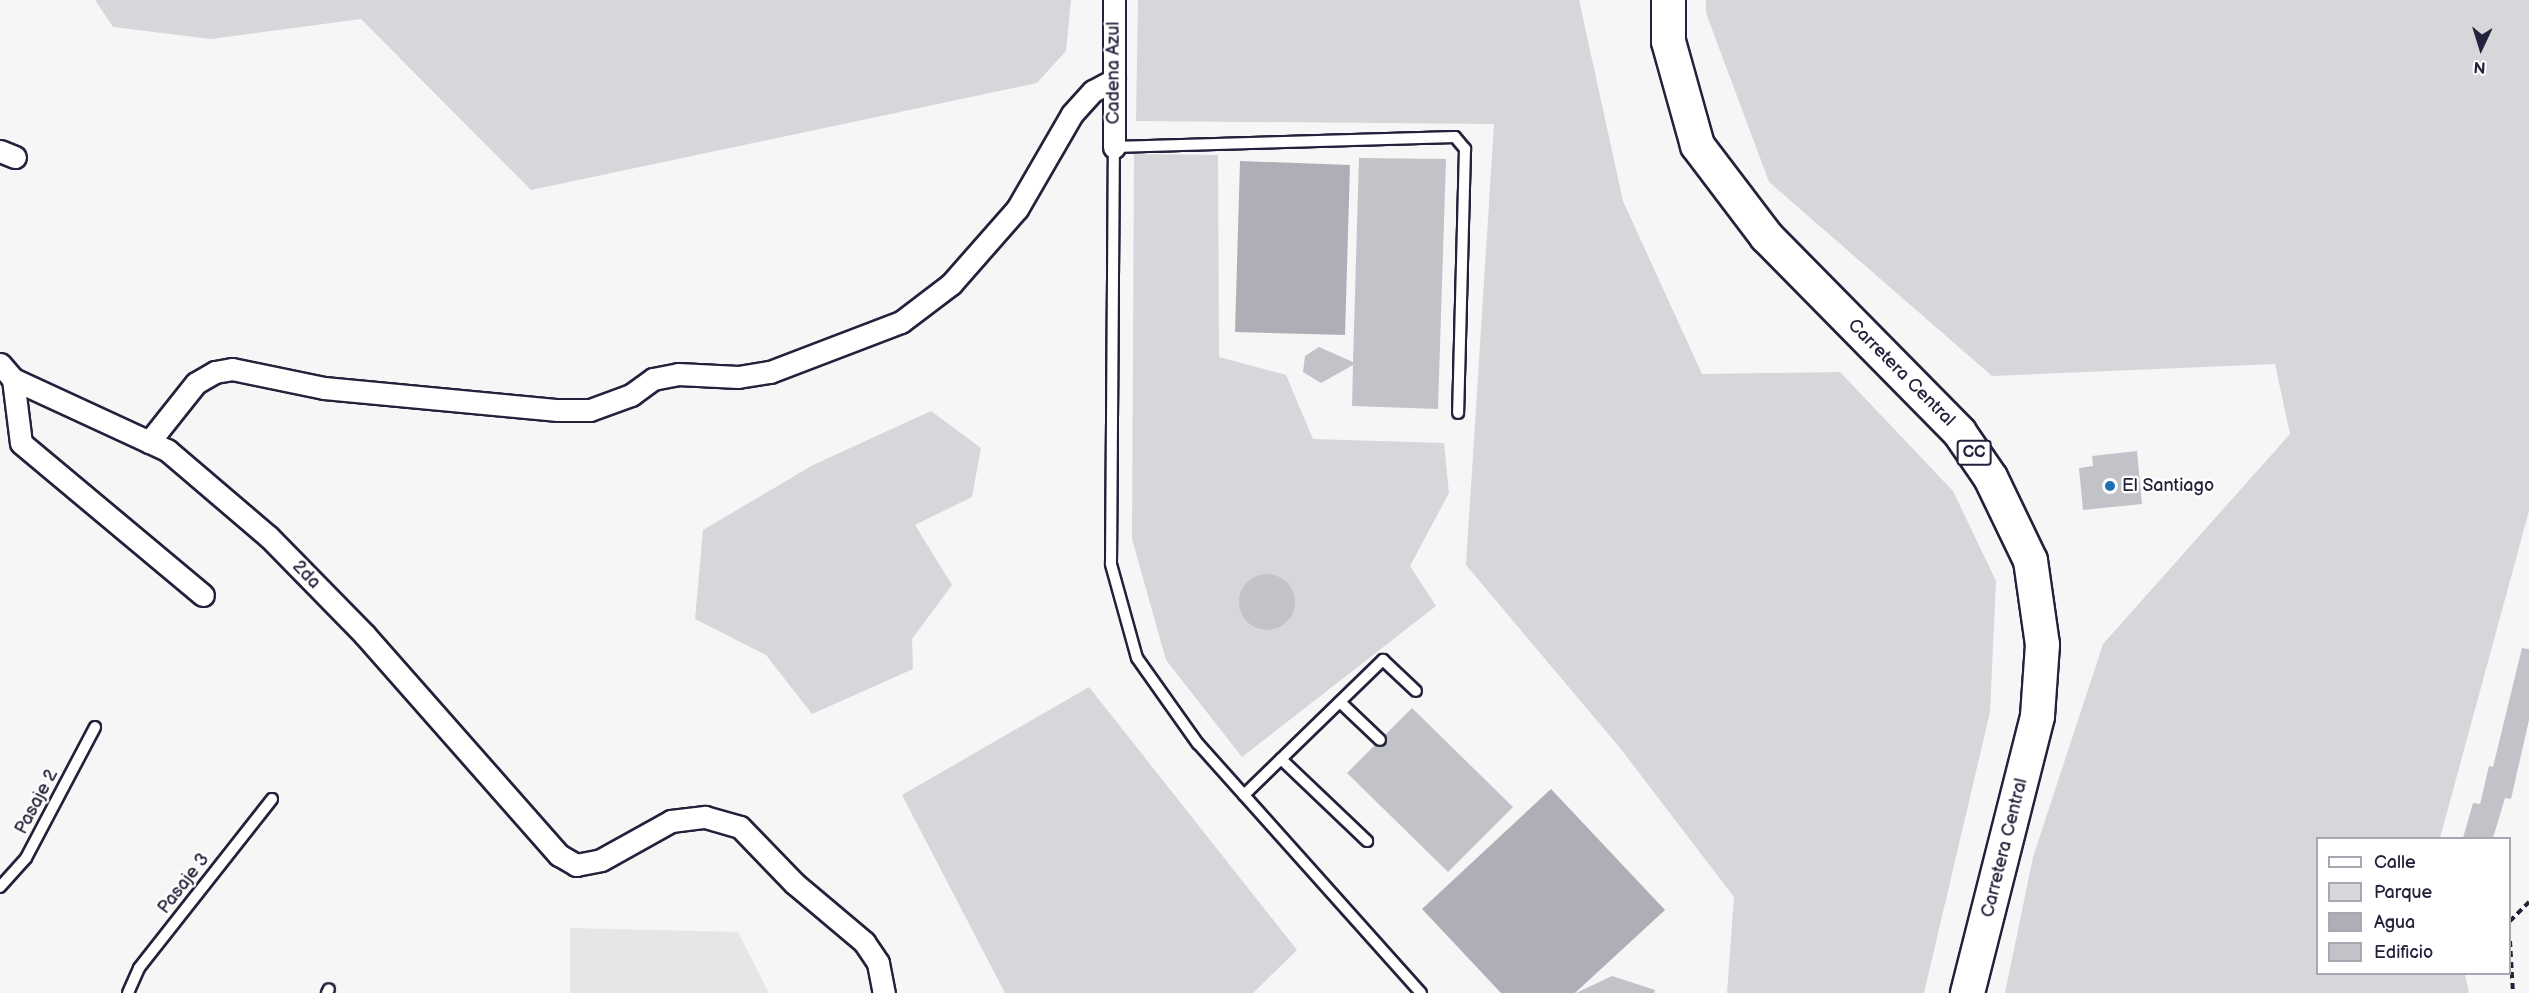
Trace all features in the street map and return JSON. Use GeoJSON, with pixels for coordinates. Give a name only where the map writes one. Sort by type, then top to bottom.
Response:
{"type":"FeatureCollection","features":[{"type":"Feature","properties":{"kind":"main road","name":"Carretera Central"},"geometry":{"type":"LineString","coordinates":[[1668,0],[1668,40],[1697,145],[1766,236],[1959,432],[2009,511],[2030,560],[2042,644],[2037,716],[1967,993]]}},
{"type":"Feature","properties":{"kind":"street","name":"Cadena Azul"},"geometry":{"type":"LineString","coordinates":[[1114,0],[1114,147]]}},
{"type":"Feature","properties":{"kind":"street"},"geometry":{"type":"LineString","coordinates":[[149,442],[196,383],[215,372],[232,369],[324,388],[558,410],[590,410],[631,395],[653,379],[678,374],[738,377],[770,372],[901,322],[951,284],[1017,209],[1072,114],[1093,92],[1114,80]]}},
{"type":"Feature","properties":{"kind":"street"},"geometry":{"type":"LineString","coordinates":[[7,371],[21,443],[203,595]]}},
{"type":"Feature","properties":{"kind":"street","name":"2da"},"geometry":{"type":"LineString","coordinates":[[7,371],[167,450],[269,537],[364,634],[559,855],[576,865],[601,860],[671,821],[705,817],[740,827],[794,883],[864,942],[878,963],[884,993]]}},
{"type":"Feature","properties":{"kind":"lane"},"geometry":{"type":"LineString","coordinates":[[1421,993],[1198,744],[1137,658],[1111,564],[1114,147],[1455,136],[1465,149],[1458,413]]}},
{"type":"Feature","properties":{"kind":"lane"},"geometry":{"type":"LineString","coordinates":[[1244,795],[1383,660],[1416,691]]}},
{"type":"Feature","properties":{"kind":"lane"},"geometry":{"type":"LineString","coordinates":[[1340,702],[1380,740]]}},
{"type":"Feature","properties":{"kind":"lane","name":"Pasaje 2"},"geometry":{"type":"LineString","coordinates":[[0,887],[26,858],[95,728]]}},
{"type":"Feature","properties":{"kind":"lane"},"geometry":{"type":"LineString","coordinates":[[1281,759],[1367,842]]}},
{"type":"Feature","properties":{"kind":"lane","name":"Pasaje 3"},"geometry":{"type":"LineString","coordinates":[[128,993],[139,968],[272,798]]}},
{"type":"Feature","properties":{"kind":"path"},"geometry":{"type":"LineString","coordinates":[[2511,920],[2529,902]]}},
{"type":"Feature","properties":{"kind":"path"},"geometry":{"type":"LineString","coordinates":[[2511,958],[2513,993]]}},
{"type":"Feature","properties":{"kind":"shaded area"},"geometry":{"type":"Polygon","coordinates":[[[570,928],[738,932],[769,993],[570,993],[570,928]]]}},
{"type":"Feature","properties":{"kind":"green space"},"geometry":{"type":"Polygon","coordinates":[[[95,0],[1071,0],[1066,51],[1037,83],[531,190],[361,19],[211,39],[113,27],[95,0]]]}},
{"type":"Feature","properties":{"kind":"green space"},"geometry":{"type":"Polygon","coordinates":[[[1138,0],[1579,0],[1623,201],[1702,374],[1840,372],[1953,491],[1996,581],[1990,712],[1924,993],[1727,993],[1734,897],[1620,748],[1466,565],[1494,124],[1136,121],[1138,0]]]}},
{"type":"Feature","properties":{"kind":"green space"},"geometry":{"type":"Polygon","coordinates":[[[1706,0],[2529,0],[2529,511],[2440,837],[2316,837],[2316,975],[2465,975],[2469,993],[2005,993],[2033,857],[2103,644],[2290,434],[2275,364],[1992,376],[1769,182],[1706,13],[1706,0]]]}},
{"type":"Feature","properties":{"kind":"green space"},"geometry":{"type":"Polygon","coordinates":[[[1134,154],[1218,155],[1219,357],[1286,375],[1313,439],[1444,443],[1449,493],[1410,566],[1436,606],[1242,757],[1166,660],[1132,539],[1134,154]]]}},
{"type":"Feature","properties":{"kind":"green space"},"geometry":{"type":"Polygon","coordinates":[[[931,411],[981,448],[972,497],[915,525],[952,585],[912,639],[913,669],[812,714],[766,655],[695,619],[703,530],[813,465],[931,411]]]}},
{"type":"Feature","properties":{"kind":"green space"},"geometry":{"type":"Polygon","coordinates":[[[1089,687],[1297,950],[1253,993],[1005,993],[902,795],[1089,687]]]}},
{"type":"Feature","properties":{"kind":"water"},"geometry":{"type":"Polygon","coordinates":[[[1240,161],[1350,165],[1345,335],[1235,332],[1240,161]]]}},
{"type":"Feature","properties":{"kind":"water"},"geometry":{"type":"Polygon","coordinates":[[[1551,789],[1665,910],[1575,993],[1501,993],[1422,909],[1551,789]]]}},
{"type":"Feature","properties":{"kind":"building"},"geometry":{"type":"Polygon","coordinates":[[[1359,158],[1446,159],[1438,409],[1352,406],[1353,365],[1321,383],[1303,372],[1305,356],[1319,347],[1353,362],[1359,158]]]}},
{"type":"Feature","properties":{"kind":"building","name":"El Santiago"},"geometry":{"type":"Polygon","coordinates":[[[2137,451],[2142,504],[2083,510],[2079,468],[2093,466],[2092,456],[2137,451]]]}},
{"type":"Feature","properties":{"kind":"building"},"geometry":{"type":"Polygon","coordinates":[[[1262,574],[1272,574],[1287,582],[1293,591],[1295,602],[1293,613],[1287,622],[1272,630],[1262,630],[1251,625],[1244,618],[1239,607],[1239,597],[1244,586],[1251,579],[1262,574]]]}},
{"type":"Feature","properties":{"kind":"building"},"geometry":{"type":"Polygon","coordinates":[[[2522,648],[2529,649],[2529,720],[2511,799],[2505,798],[2493,837],[2463,837],[2473,803],[2480,804],[2489,766],[2493,767],[2522,648]]]}},
{"type":"Feature","properties":{"kind":"building"},"geometry":{"type":"Polygon","coordinates":[[[1412,708],[1513,807],[1448,872],[1347,773],[1375,745],[1385,746],[1385,735],[1412,708]]]}},
{"type":"Feature","properties":{"kind":"building"},"geometry":{"type":"Polygon","coordinates":[[[1612,976],[1655,990],[1654,993],[1576,993],[1612,976]]]}},
{"type":"Feature","properties":{"kind":"place","name":"El Santiago"},"geometry":{"type":"Point","coordinates":[2110,486]}}]}
